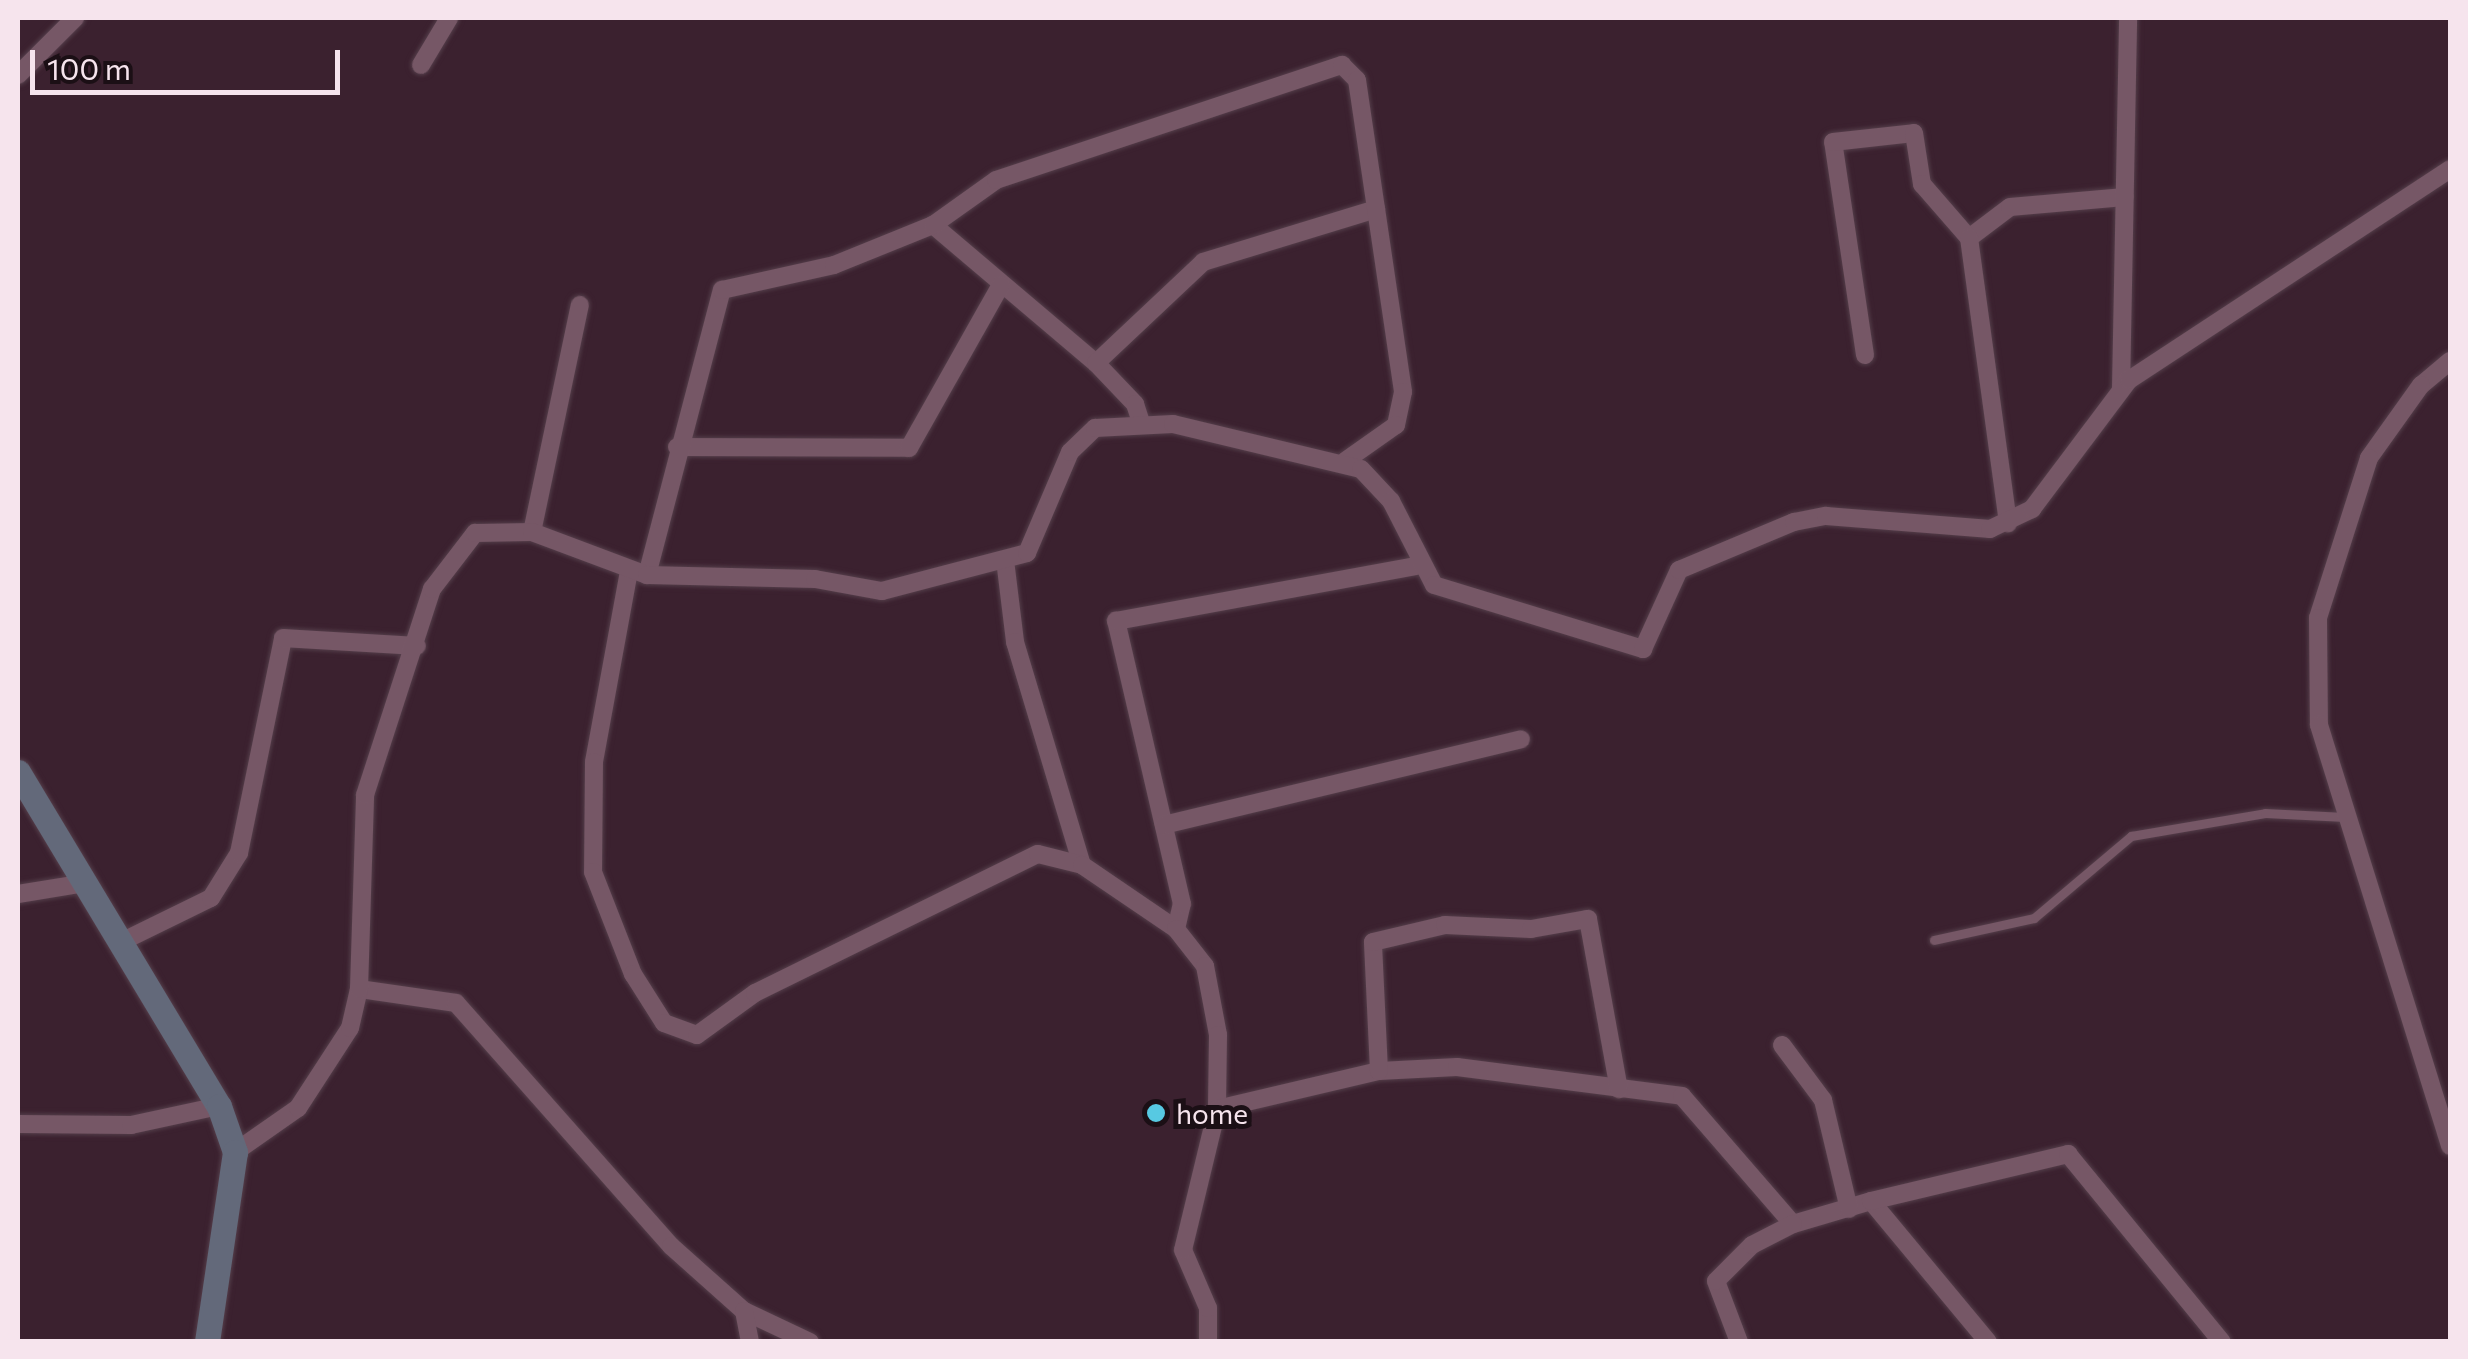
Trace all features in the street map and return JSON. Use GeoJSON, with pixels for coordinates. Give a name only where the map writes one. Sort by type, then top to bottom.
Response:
{"type":"FeatureCollection","features":[{"type":"Feature","properties":{"kind":"street"},"geometry":{"type":"LineString","coordinates":[[18,76],[76,18]]}},
{"type":"Feature","properties":{"kind":"street"},"geometry":{"type":"LineString","coordinates":[[421,65],[449,18]]}},
{"type":"Feature","properties":{"kind":"street"},"geometry":{"type":"LineString","coordinates":[[2121,389],[2128,18]]}},
{"type":"Feature","properties":{"kind":"street"},"geometry":{"type":"LineString","coordinates":[[1208,1342],[1208,1308],[1183,1250],[1217,1109],[1218,1035],[1205,966],[1176,929],[1082,865],[1038,854],[755,994],[697,1035],[664,1023],[633,974],[592,872],[594,762],[638,573],[722,290],[834,265],[933,225],[996,180],[1342,65],[1357,80],[1402,415],[1345,461]]}},
{"type":"Feature","properties":{"kind":"street"},"geometry":{"type":"LineString","coordinates":[[1865,354],[1833,142],[1914,133],[1922,184],[1968,238],[2008,523]]}},
{"type":"Feature","properties":{"kind":"street"},"geometry":{"type":"LineString","coordinates":[[235,1152],[298,1108],[332,1062],[360,989],[362,814],[418,646],[432,588],[454,548],[492,527],[532,532],[638,573],[815,579],[882,591],[1027,553],[1040,532],[1070,452],[1096,428],[1140,422],[1345,461],[1391,501],[1416,566],[1434,585],[1642,649],[1680,570],[1794,522],[2008,523],[2032,510],[2121,389],[2450,169]]}},
{"type":"Feature","properties":{"kind":"street"},"geometry":{"type":"LineString","coordinates":[[1968,238],[2010,207],[2125,197]]}},
{"type":"Feature","properties":{"kind":"street"},"geometry":{"type":"LineString","coordinates":[[1096,363],[1203,262],[1376,210]]}},
{"type":"Feature","properties":{"kind":"street"},"geometry":{"type":"LineString","coordinates":[[933,225],[1096,363],[1135,404],[1140,422]]}},
{"type":"Feature","properties":{"kind":"street"},"geometry":{"type":"LineString","coordinates":[[678,447],[909,448],[1001,285]]}},
{"type":"Feature","properties":{"kind":"street"},"geometry":{"type":"LineString","coordinates":[[532,532],[580,305]]}},
{"type":"Feature","properties":{"kind":"street"},"geometry":{"type":"LineString","coordinates":[[2450,361],[2421,385],[2369,458],[2318,618],[2319,725],[2450,1146]]}},
{"type":"Feature","properties":{"kind":"street"},"geometry":{"type":"LineString","coordinates":[[1005,560],[1015,642],[1082,865]]}},
{"type":"Feature","properties":{"kind":"street"},"geometry":{"type":"LineString","coordinates":[[1176,929],[1182,904],[1116,621],[1416,566]]}},
{"type":"Feature","properties":{"kind":"street"},"geometry":{"type":"LineString","coordinates":[[121,942],[211,898],[240,853],[283,638],[418,646]]}},
{"type":"Feature","properties":{"kind":"street"},"geometry":{"type":"LineString","coordinates":[[1164,824],[1521,740]]}},
{"type":"Feature","properties":{"kind":"street"},"geometry":{"type":"LineString","coordinates":[[18,772],[219,1106],[235,1152],[208,1342]]}},
{"type":"Feature","properties":{"kind":"street"},"geometry":{"type":"LineString","coordinates":[[18,894],[86,883]]}},
{"type":"Feature","properties":{"kind":"street"},"geometry":{"type":"LineString","coordinates":[[1379,1072],[1374,942],[1445,925],[1532,929],[1588,919],[1619,1089]]}},
{"type":"Feature","properties":{"kind":"street"},"geometry":{"type":"LineString","coordinates":[[360,989],[456,1003],[672,1246],[744,1311],[810,1342]]}},
{"type":"Feature","properties":{"kind":"street"},"geometry":{"type":"LineString","coordinates":[[1782,1046],[1822,1100],[1849,1209]]}},
{"type":"Feature","properties":{"kind":"street"},"geometry":{"type":"LineString","coordinates":[[1217,1109],[1379,1072],[1456,1066],[1619,1089],[1659,1090],[1700,1108],[1793,1224]]}},
{"type":"Feature","properties":{"kind":"street"},"geometry":{"type":"LineString","coordinates":[[18,1124],[131,1126],[219,1106]]}},
{"type":"Feature","properties":{"kind":"street"},"geometry":{"type":"LineString","coordinates":[[1740,1342],[1716,1280],[1752,1244],[1793,1224],[1871,1201],[2068,1154],[2222,1342]]}},
{"type":"Feature","properties":{"kind":"street"},"geometry":{"type":"LineString","coordinates":[[1871,1201],[1988,1342]]}},
{"type":"Feature","properties":{"kind":"street"},"geometry":{"type":"LineString","coordinates":[[744,1311],[750,1342]]}},
{"type":"Feature","properties":{"kind":"lane"},"geometry":{"type":"LineString","coordinates":[[1934,940],[2034,918],[2131,836],[2264,814],[2345,817]]}},
{"type":"Feature","properties":{"kind":"place","name":"home"},"geometry":{"type":"Point","coordinates":[1156,1113]}}]}
